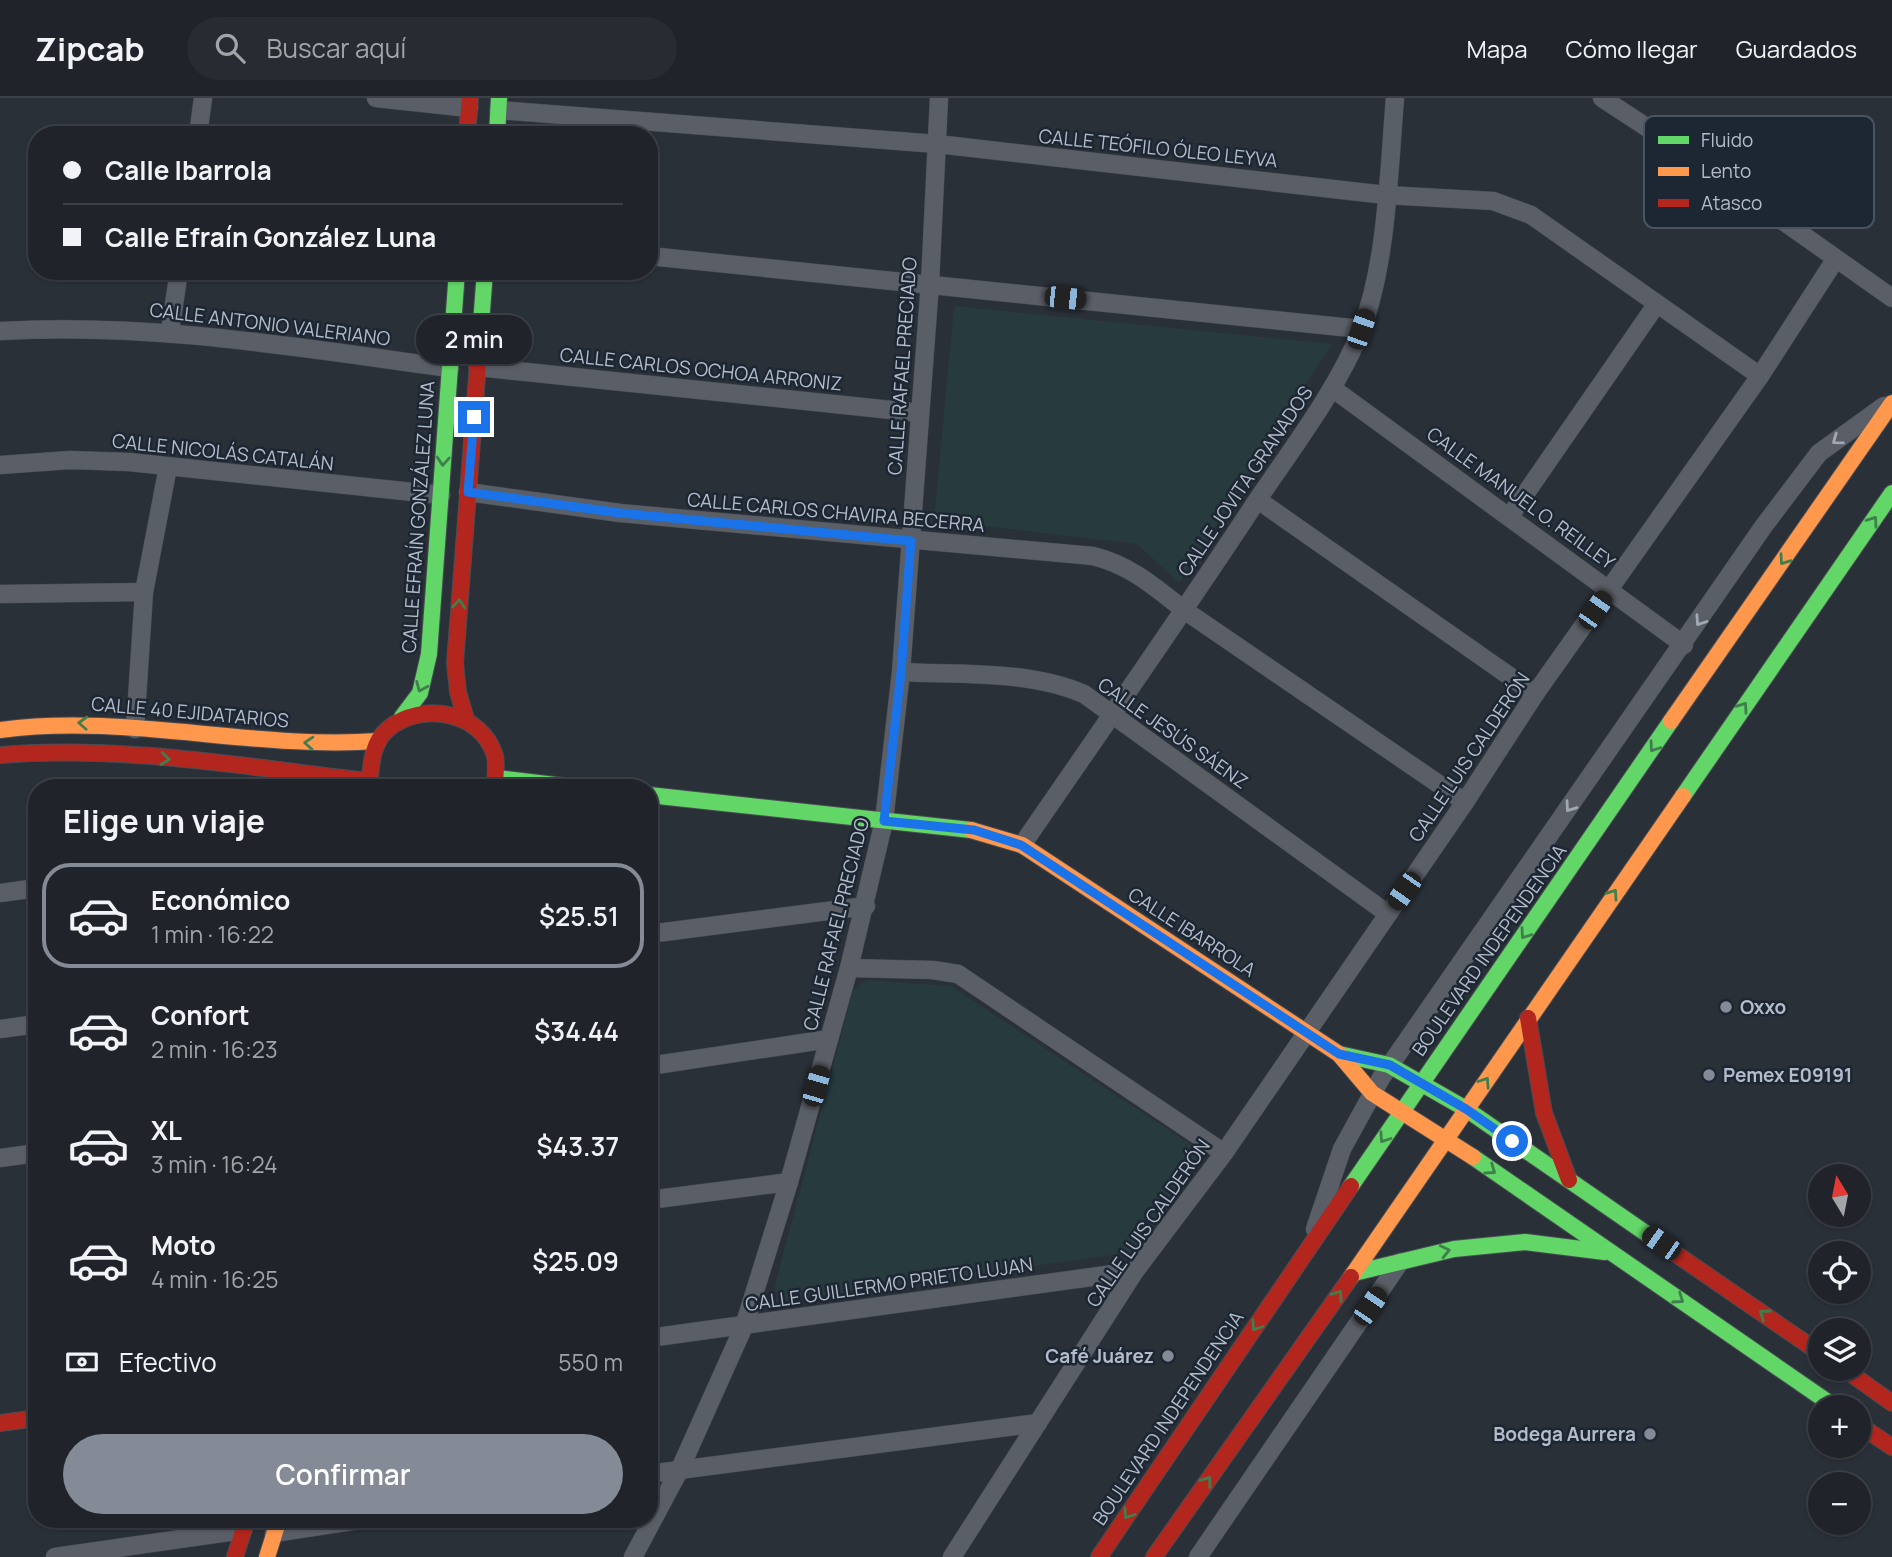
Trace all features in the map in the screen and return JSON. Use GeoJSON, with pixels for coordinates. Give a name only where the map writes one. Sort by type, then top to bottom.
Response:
{"type":"FeatureCollection","features":[{"type":"Feature","properties":{"kind":"main road"},"geometry":{"type":"LineString","coordinates":[[468,126],[470,103]]}},
{"type":"Feature","properties":{"kind":"main road"},"geometry":{"type":"LineString","coordinates":[[497,126],[499,104]]}},
{"type":"Feature","properties":{"kind":"main road","name":"CALLE EFRAÍN GONZÁLEZ LUNA"},"geometry":{"type":"LineString","coordinates":[[402,718],[420,693],[425,678],[456,280]]}},
{"type":"Feature","properties":{"kind":"main road"},"geometry":{"type":"LineString","coordinates":[[466,719],[458,692],[455,663],[484,280]]}},
{"type":"Feature","properties":{"kind":"main road","name":"BOULEVARD INDEPENDENCIA"},"geometry":{"type":"LineString","coordinates":[[1099,1557],[1422,1082],[1892,401]]}},
{"type":"Feature","properties":{"kind":"main road"},"geometry":{"type":"LineString","coordinates":[[1153,1557],[1354,1273],[1892,493]]}},
{"type":"Feature","properties":{"kind":"main road"},"geometry":{"type":"LineString","coordinates":[[369,779],[369,756],[377,740],[402,718],[424,711],[446,711],[466,719],[490,745],[495,779]]}},
{"type":"Feature","properties":{"kind":"main road","name":"CALLE 40 EJIDATARIOS"},"geometry":{"type":"LineString","coordinates":[[0,730],[66,723],[336,744],[377,740]]}},
{"type":"Feature","properties":{"kind":"main road"},"geometry":{"type":"LineString","coordinates":[[224,766],[227,737]]}},
{"type":"Feature","properties":{"kind":"main road"},"geometry":{"type":"LineString","coordinates":[[0,755],[60,750],[109,751],[329,779]]}},
{"type":"Feature","properties":{"kind":"main road","name":"CALLE IBARROLA"},"geometry":{"type":"LineString","coordinates":[[658,796],[974,830],[1021,845],[1339,1054],[1372,1093],[1446,1138],[1818,1395]]}},
{"type":"Feature","properties":{"kind":"main road"},"geometry":{"type":"LineString","coordinates":[[1528,1018],[1544,1112],[1569,1180]]}},
{"type":"Feature","properties":{"kind":"main road","name":"CALLE IBARROLA"},"geometry":{"type":"LineString","coordinates":[[1339,1054],[1390,1065],[1466,1109],[1808,1345]]}},
{"type":"Feature","properties":{"kind":"main road"},"geometry":{"type":"LineString","coordinates":[[1354,1273],[1454,1249],[1525,1242],[1611,1252]]}},
{"type":"Feature","properties":{"kind":"main road"},"geometry":{"type":"LineString","coordinates":[[1862,1381],[1892,1402]]}},
{"type":"Feature","properties":{"kind":"main road"},"geometry":{"type":"LineString","coordinates":[[0,1423],[28,1419]]}},
{"type":"Feature","properties":{"kind":"main road"},"geometry":{"type":"LineString","coordinates":[[1871,1432],[1892,1447]]}},
{"type":"Feature","properties":{"kind":"main road"},"geometry":{"type":"LineString","coordinates":[[236,1557],[244,1528]]}},
{"type":"Feature","properties":{"kind":"main road"},"geometry":{"type":"LineString","coordinates":[[267,1557],[275,1528]]}},
{"type":"Feature","properties":{"kind":"street"},"geometry":{"type":"LineString","coordinates":[[199,126],[203,98]]}},
{"type":"Feature","properties":{"kind":"street"},"geometry":{"type":"LineString","coordinates":[[376,98],[470,103]]}},
{"type":"Feature","properties":{"kind":"street","name":"CALLE RAFAEL PRECIADO"},"geometry":{"type":"LineString","coordinates":[[658,1510],[680,1469],[744,1326],[789,1182],[849,968],[866,906],[884,821],[901,672],[911,541],[930,283],[939,98]]}},
{"type":"Feature","properties":{"kind":"street","name":"CALLE JOVITA GRANADOS"},"geometry":{"type":"LineString","coordinates":[[1021,845],[1184,610],[1332,388],[1361,329],[1372,297],[1386,195],[1395,98]]}},
{"type":"Feature","properties":{"kind":"street"},"geometry":{"type":"LineString","coordinates":[[1602,98],[1644,125]]}},
{"type":"Feature","properties":{"kind":"street","name":"CALLE TEÓFILO ÓLEO LEYVA"},"geometry":{"type":"LineString","coordinates":[[499,104],[937,144],[1386,195],[1493,201],[1512,206],[1594,257],[1656,306],[1760,376]]}},
{"type":"Feature","properties":{"kind":"street"},"geometry":{"type":"LineString","coordinates":[[1791,228],[1892,298]]}},
{"type":"Feature","properties":{"kind":"street"},"geometry":{"type":"LineString","coordinates":[[658,257],[1361,329]]}},
{"type":"Feature","properties":{"kind":"street","name":"CALLE LUIS CALDERÓN"},"geometry":{"type":"LineString","coordinates":[[952,1557],[1135,1271],[1224,1153],[1465,802],[1535,694],[1760,376],[1835,260]]}},
{"type":"Feature","properties":{"kind":"street"},"geometry":{"type":"LineString","coordinates":[[170,331],[178,280]]}},
{"type":"Feature","properties":{"kind":"street"},"geometry":{"type":"LineString","coordinates":[[1510,516],[1656,306]]}},
{"type":"Feature","properties":{"kind":"street","name":"CALLE ANTONIO VALERIANO"},"geometry":{"type":"LineString","coordinates":[[0,331],[53,328],[170,331],[450,368]]}},
{"type":"Feature","properties":{"kind":"street","name":"CALLE CARLOS OCHOA ARRONIZ"},"geometry":{"type":"LineString","coordinates":[[478,367],[920,413]]}},
{"type":"Feature","properties":{"kind":"street","name":"CALLE MANUEL O. REILLEY"},"geometry":{"type":"LineString","coordinates":[[1332,388],[1610,588],[1684,645]]}},
{"type":"Feature","properties":{"kind":"street"},"geometry":{"type":"LineString","coordinates":[[1309,1248],[1342,1149],[1390,1065],[1684,645],[1763,527],[1819,453],[1892,401]]}},
{"type":"Feature","properties":{"kind":"street","name":"CALLE NICOLÁS CATALÁN"},"geometry":{"type":"LineString","coordinates":[[0,465],[70,460],[168,467],[441,495]]}},
{"type":"Feature","properties":{"kind":"street"},"geometry":{"type":"LineString","coordinates":[[135,729],[144,592],[168,467]]}},
{"type":"Feature","properties":{"kind":"street","name":"CALLE CARLOS CHAVIRA BECERRA"},"geometry":{"type":"LineString","coordinates":[[468,492],[620,513],[1093,556],[1135,572],[1184,610]]}},
{"type":"Feature","properties":{"kind":"street"},"geometry":{"type":"LineString","coordinates":[[1258,500],[1535,694]]}},
{"type":"Feature","properties":{"kind":"street"},"geometry":{"type":"LineString","coordinates":[[0,594],[144,592]]}},
{"type":"Feature","properties":{"kind":"street"},"geometry":{"type":"LineString","coordinates":[[1184,610],[1465,802]]}},
{"type":"Feature","properties":{"kind":"street","name":"CALLE JESÚS SÁENZ"},"geometry":{"type":"LineString","coordinates":[[901,672],[1026,679],[1062,685],[1112,713],[1388,914]]}},
{"type":"Feature","properties":{"kind":"street"},"geometry":{"type":"LineString","coordinates":[[0,893],[28,889]]}},
{"type":"Feature","properties":{"kind":"street"},"geometry":{"type":"LineString","coordinates":[[658,933],[866,906]]}},
{"type":"Feature","properties":{"kind":"street"},"geometry":{"type":"LineString","coordinates":[[849,968],[933,970],[958,974],[1224,1153]]}},
{"type":"Feature","properties":{"kind":"street"},"geometry":{"type":"LineString","coordinates":[[0,1029],[28,1025]]}},
{"type":"Feature","properties":{"kind":"street"},"geometry":{"type":"LineString","coordinates":[[658,1065],[829,1039]]}},
{"type":"Feature","properties":{"kind":"street"},"geometry":{"type":"LineString","coordinates":[[0,1158],[28,1154]]}},
{"type":"Feature","properties":{"kind":"street"},"geometry":{"type":"LineString","coordinates":[[658,1199],[789,1182]]}},
{"type":"Feature","properties":{"kind":"street"},"geometry":{"type":"LineString","coordinates":[[1198,1557],[1400,1262]]}},
{"type":"Feature","properties":{"kind":"street","name":"CALLE GUILLERMO PRIETO LUJAN"},"geometry":{"type":"LineString","coordinates":[[658,1337],[1135,1271]]}},
{"type":"Feature","properties":{"kind":"street"},"geometry":{"type":"LineString","coordinates":[[658,1473],[1038,1423]]}},
{"type":"Feature","properties":{"kind":"street"},"geometry":{"type":"LineString","coordinates":[[55,1557],[222,1528]]}},
{"type":"Feature","properties":{"kind":"street","name":"CALLE RAFAEL PRECIADO"},"geometry":{"type":"LineString","coordinates":[[633,1557],[648,1528]]}},
{"type":"Feature","properties":{"kind":"green space"},"geometry":{"type":"Polygon","coordinates":[[[954,306],[1332,344],[1179,583],[1137,544],[934,520],[954,306]]]}},
{"type":"Feature","properties":{"kind":"green space"},"geometry":{"type":"Polygon","coordinates":[[[866,980],[951,986],[1202,1152],[1135,1252],[783,1301],[774,1289],[853,991],[866,980]]]}},
{"type":"Feature","properties":{"kind":"traffic: fast"},"geometry":{"type":"LineString","coordinates":[[497,126],[499,98]]}},
{"type":"Feature","properties":{"kind":"traffic: fast"},"geometry":{"type":"LineString","coordinates":[[402,717],[420,693],[429,654],[456,280]]}},
{"type":"Feature","properties":{"kind":"traffic: fast"},"geometry":{"type":"LineString","coordinates":[[478,363],[484,280]]}},
{"type":"Feature","properties":{"kind":"traffic: fast"},"geometry":{"type":"LineString","coordinates":[[1683,796],[1892,493]]}},
{"type":"Feature","properties":{"kind":"traffic: fast"},"geometry":{"type":"LineString","coordinates":[[1351,1186],[1671,721]]}},
{"type":"Feature","properties":{"kind":"traffic: fast"},"geometry":{"type":"LineString","coordinates":[[497,778],[505,779]]}},
{"type":"Feature","properties":{"kind":"traffic: fast"},"geometry":{"type":"LineString","coordinates":[[658,796],[971,830]]}},
{"type":"Feature","properties":{"kind":"traffic: fast"},"geometry":{"type":"LineString","coordinates":[[1339,1054],[1389,1065],[1466,1109],[1660,1243]]}},
{"type":"Feature","properties":{"kind":"traffic: fast"},"geometry":{"type":"LineString","coordinates":[[1473,1157],[1818,1395]]}},
{"type":"Feature","properties":{"kind":"traffic: fast"},"geometry":{"type":"LineString","coordinates":[[1354,1273],[1454,1249],[1525,1242],[1605,1252]]}},
{"type":"Feature","properties":{"kind":"traffic: slow"},"geometry":{"type":"LineString","coordinates":[[1671,721],[1892,403]]}},
{"type":"Feature","properties":{"kind":"traffic: slow"},"geometry":{"type":"LineString","coordinates":[[0,730],[94,726],[284,741],[378,741]]}},
{"type":"Feature","properties":{"kind":"traffic: slow"},"geometry":{"type":"LineString","coordinates":[[1351,1277],[1683,796]]}},
{"type":"Feature","properties":{"kind":"traffic: slow"},"geometry":{"type":"LineString","coordinates":[[971,830],[1022,845],[1339,1054],[1372,1093],[1473,1157]]}},
{"type":"Feature","properties":{"kind":"traffic: slow"},"geometry":{"type":"LineString","coordinates":[[267,1557],[276,1528]]}},
{"type":"Feature","properties":{"kind":"traffic: jam"},"geometry":{"type":"LineString","coordinates":[[468,126],[470,98]]}},
{"type":"Feature","properties":{"kind":"traffic: jam"},"geometry":{"type":"LineString","coordinates":[[466,719],[458,692],[455,663],[478,363]]}},
{"type":"Feature","properties":{"kind":"traffic: jam"},"geometry":{"type":"LineString","coordinates":[[370,779],[373,756],[382,735],[402,720],[433,713],[464,720],[477,729],[488,741],[495,756],[495,779]]}},
{"type":"Feature","properties":{"kind":"traffic: jam"},"geometry":{"type":"LineString","coordinates":[[0,755],[138,755],[352,779]]}},
{"type":"Feature","properties":{"kind":"traffic: jam"},"geometry":{"type":"LineString","coordinates":[[1528,1018],[1544,1113],[1569,1180]]}},
{"type":"Feature","properties":{"kind":"traffic: jam"},"geometry":{"type":"LineString","coordinates":[[1099,1557],[1351,1186]]}},
{"type":"Feature","properties":{"kind":"traffic: jam"},"geometry":{"type":"LineString","coordinates":[[1660,1243],[1808,1345]]}},
{"type":"Feature","properties":{"kind":"traffic: jam"},"geometry":{"type":"LineString","coordinates":[[1154,1557],[1351,1277]]}},
{"type":"Feature","properties":{"kind":"traffic: jam"},"geometry":{"type":"LineString","coordinates":[[1861,1381],[1892,1403]]}},
{"type":"Feature","properties":{"kind":"traffic: jam"},"geometry":{"type":"LineString","coordinates":[[0,1423],[28,1419]]}},
{"type":"Feature","properties":{"kind":"traffic: jam"},"geometry":{"type":"LineString","coordinates":[[1871,1433],[1892,1447]]}},
{"type":"Feature","properties":{"kind":"traffic: jam"},"geometry":{"type":"LineString","coordinates":[[235,1557],[244,1528]]}},
{"type":"Feature","properties":{"kind":"place","name":"Oxxo"},"geometry":{"type":"Point","coordinates":[1726,1007]}},
{"type":"Feature","properties":{"kind":"place","name":"Pemex E09191"},"geometry":{"type":"Point","coordinates":[1709,1075]}},
{"type":"Feature","properties":{"kind":"place","name":"Café Juárez"},"geometry":{"type":"Point","coordinates":[1168,1356]}},
{"type":"Feature","properties":{"kind":"place","name":"Bodega Aurrera"},"geometry":{"type":"Point","coordinates":[1650,1434]}},
{"type":"Feature","properties":{"kind":"route"},"geometry":{"type":"LineString","coordinates":[[474,417],[468,492],[620,513],[911,541],[901,672],[884,821],[974,830],[1021,845],[1339,1054],[1390,1065],[1466,1109],[1512,1141]]}}]}
